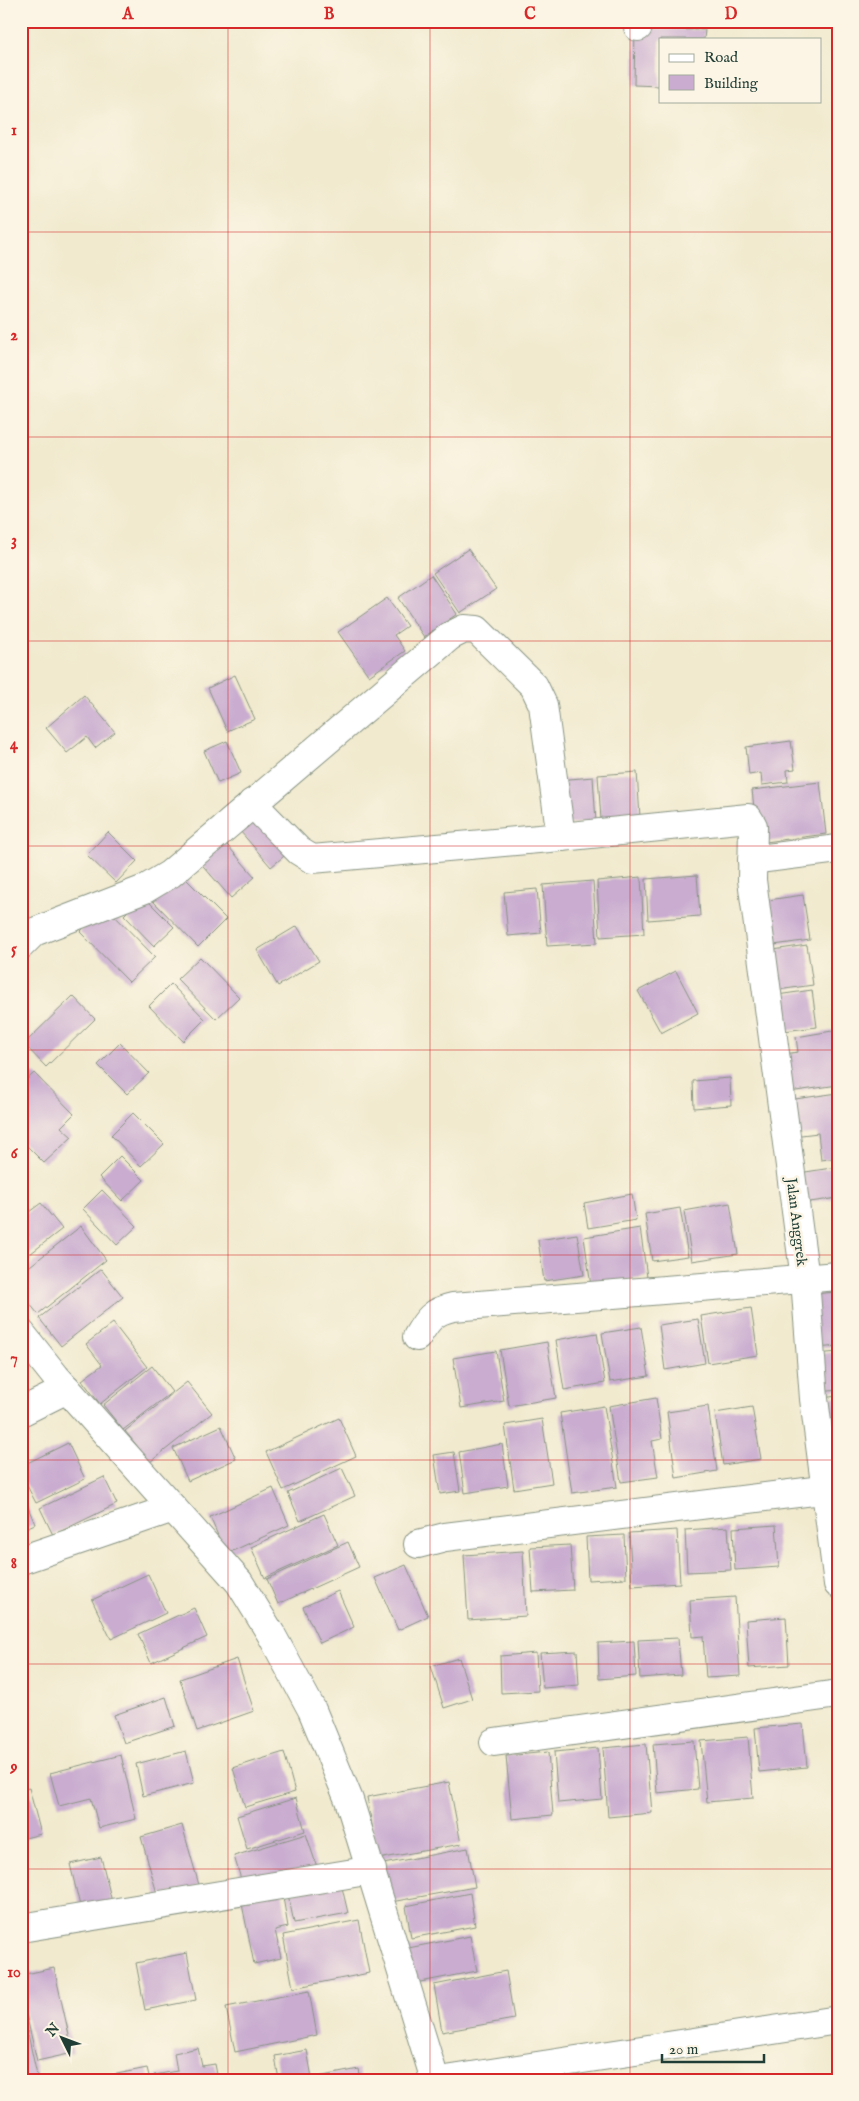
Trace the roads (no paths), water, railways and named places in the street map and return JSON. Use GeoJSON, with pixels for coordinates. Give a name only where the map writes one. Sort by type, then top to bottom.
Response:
{"type":"FeatureCollection","features":[{"type":"Feature","properties":{"kind":"street"},"geometry":{"type":"LineString","coordinates":[[21,945],[34,932],[145,889],[170,874],[252,803],[450,636],[464,629],[477,630],[534,686],[543,705],[561,837],[312,859],[299,851],[252,803]]}},
{"type":"Feature","properties":{"kind":"street","name":"Jalan Anggrek"},"geometry":{"type":"LineString","coordinates":[[561,837],[744,817],[752,822],[752,880],[805,1279],[814,1399],[832,1489],[838,1584]]}},
{"type":"Feature","properties":{"kind":"street"},"geometry":{"type":"LineString","coordinates":[[752,860],[838,849]]}},
{"type":"Feature","properties":{"kind":"street"},"geometry":{"type":"LineString","coordinates":[[417,1337],[428,1318],[440,1310],[453,1307],[838,1276]]}},
{"type":"Feature","properties":{"kind":"street"},"geometry":{"type":"LineString","coordinates":[[21,1333],[67,1389],[239,1582],[280,1651],[312,1710],[349,1800],[435,2080]]}},
{"type":"Feature","properties":{"kind":"street"},"geometry":{"type":"LineString","coordinates":[[21,1412],[67,1389]]}},
{"type":"Feature","properties":{"kind":"street"},"geometry":{"type":"LineString","coordinates":[[418,1544],[445,1537],[832,1489]]}},
{"type":"Feature","properties":{"kind":"street"},"geometry":{"type":"LineString","coordinates":[[21,1560],[173,1508]]}},
{"type":"Feature","properties":{"kind":"street"},"geometry":{"type":"LineString","coordinates":[[494,1742],[838,1694]]}},
{"type":"Feature","properties":{"kind":"street"},"geometry":{"type":"LineString","coordinates":[[21,1928],[372,1870]]}},
{"type":"Feature","properties":{"kind":"street"},"geometry":{"type":"LineString","coordinates":[[446,2080],[838,2020]]}}]}
